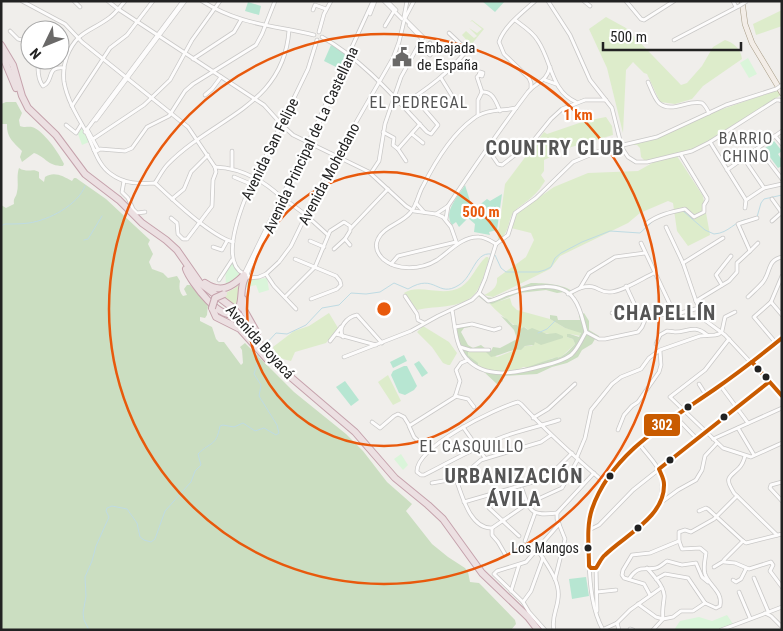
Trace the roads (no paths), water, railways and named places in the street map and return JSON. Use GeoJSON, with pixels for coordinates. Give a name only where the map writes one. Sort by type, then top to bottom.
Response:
{"type":"FeatureCollection","features":[{"type":"Feature","properties":{"kind":"highway","name":"Avenida Boyacá"},"geometry":{"type":"LineString","coordinates":[[1,45],[13,65],[22,96],[28,108],[56,135],[86,174],[177,250],[194,275],[238,316],[259,345]]}},
{"type":"Feature","properties":{"kind":"highway","name":"Avenida Boyacá"},"geometry":{"type":"LineString","coordinates":[[1,52],[26,110],[53,137],[87,179],[115,200],[140,225],[168,246],[208,294],[231,310]]}},
{"type":"Feature","properties":{"kind":"highway"},"geometry":{"type":"LineString","coordinates":[[186,269],[192,282],[202,294],[221,312],[228,315],[235,314],[239,309],[241,288],[245,275]]}},
{"type":"Feature","properties":{"kind":"highway"},"geometry":{"type":"LineString","coordinates":[[194,275],[208,285],[222,289],[233,285],[245,275]]}},
{"type":"Feature","properties":{"kind":"highway"},"geometry":{"type":"LineString","coordinates":[[245,275],[236,287],[215,298],[212,308],[216,317],[240,329],[259,345]]}},
{"type":"Feature","properties":{"kind":"highway"},"geometry":{"type":"LineString","coordinates":[[245,275],[242,290],[244,310],[259,345],[265,354]]}},
{"type":"Feature","properties":{"kind":"highway","name":"Avenida Boyacá"},"geometry":{"type":"LineString","coordinates":[[265,354],[278,362],[279,367],[355,432],[395,478],[442,519],[474,564],[490,582],[528,617],[538,630]]}},
{"type":"Feature","properties":{"kind":"highway","name":"Avenida Boyacá"},"geometry":{"type":"LineString","coordinates":[[265,354],[300,389],[352,432],[394,481],[440,521],[471,566],[523,617],[532,630]]}},
{"type":"Feature","properties":{"kind":"main road"},"geometry":{"type":"LineString","coordinates":[[742,3],[755,42],[782,86]]}},
{"type":"Feature","properties":{"kind":"main road"},"geometry":{"type":"LineString","coordinates":[[742,3],[745,24],[752,43],[782,93]]}},
{"type":"Feature","properties":{"kind":"street"},"geometry":{"type":"LineString","coordinates":[[74,1],[80,7]]}},
{"type":"Feature","properties":{"kind":"street"},"geometry":{"type":"LineString","coordinates":[[108,1],[266,106],[293,135],[371,173],[413,210],[436,214],[446,220],[454,234],[459,239],[464,240]]}},
{"type":"Feature","properties":{"kind":"street"},"geometry":{"type":"LineString","coordinates":[[70,51],[78,38],[109,18],[125,1]]}},
{"type":"Feature","properties":{"kind":"street"},"geometry":{"type":"LineString","coordinates":[[72,107],[110,48],[127,35],[152,1]]}},
{"type":"Feature","properties":{"kind":"street"},"geometry":{"type":"LineString","coordinates":[[66,125],[76,133],[85,129],[127,78],[184,1]]}},
{"type":"Feature","properties":{"kind":"street"},"geometry":{"type":"LineString","coordinates":[[202,1],[241,20],[314,35],[319,32],[326,9],[331,1]]}},
{"type":"Feature","properties":{"kind":"street"},"geometry":{"type":"LineString","coordinates":[[91,138],[152,98],[173,77],[192,40],[220,1]]}},
{"type":"Feature","properties":{"kind":"street"},"geometry":{"type":"LineString","coordinates":[[96,150],[129,150],[137,143],[147,126],[166,119],[172,113],[188,88],[253,47],[259,40],[275,1]]}},
{"type":"Feature","properties":{"kind":"street","name":"Avenida Principal de La Castellana"},"geometry":{"type":"LineString","coordinates":[[245,275],[309,144],[374,1]]}},
{"type":"Feature","properties":{"kind":"street"},"geometry":{"type":"LineString","coordinates":[[386,1],[404,19]]}},
{"type":"Feature","properties":{"kind":"street"},"geometry":{"type":"LineString","coordinates":[[371,173],[379,162],[383,132],[401,77],[423,38],[386,1]]}},
{"type":"Feature","properties":{"kind":"street"},"geometry":{"type":"LineString","coordinates":[[404,19],[411,1]]}},
{"type":"Feature","properties":{"kind":"street","name":"Avenida Mohedano"},"geometry":{"type":"LineString","coordinates":[[266,274],[279,262],[291,246],[336,156],[397,50],[404,19],[411,1]]}},
{"type":"Feature","properties":{"kind":"street"},"geometry":{"type":"LineString","coordinates":[[531,88],[532,83],[528,77],[504,54],[500,46],[500,37],[536,1]]}},
{"type":"Feature","properties":{"kind":"street"},"geometry":{"type":"LineString","coordinates":[[548,1],[570,35],[590,80],[614,113],[621,146],[630,158],[640,163],[692,151],[710,142],[776,100],[782,101]]}},
{"type":"Feature","properties":{"kind":"street"},"geometry":{"type":"LineString","coordinates":[[584,1],[590,6]]}},
{"type":"Feature","properties":{"kind":"street"},"geometry":{"type":"LineString","coordinates":[[626,1],[641,19],[646,19],[674,1]]}},
{"type":"Feature","properties":{"kind":"street"},"geometry":{"type":"LineString","coordinates":[[732,1],[742,3]]}},
{"type":"Feature","properties":{"kind":"street"},"geometry":{"type":"LineString","coordinates":[[24,2],[61,22],[103,59],[190,128],[215,167],[216,172],[212,180],[212,205],[201,222],[185,240],[178,234],[177,223],[171,218]]}},
{"type":"Feature","properties":{"kind":"street"},"geometry":{"type":"LineString","coordinates":[[674,40],[742,3]]}},
{"type":"Feature","properties":{"kind":"street"},"geometry":{"type":"LineString","coordinates":[[312,10],[315,5],[326,9]]}},
{"type":"Feature","properties":{"kind":"street"},"geometry":{"type":"LineString","coordinates":[[385,26],[394,11]]}},
{"type":"Feature","properties":{"kind":"street"},"geometry":{"type":"LineString","coordinates":[[194,59],[234,32],[241,20]]}},
{"type":"Feature","properties":{"kind":"street"},"geometry":{"type":"LineString","coordinates":[[515,20],[534,35],[539,42],[556,84],[569,102],[568,106]]}},
{"type":"Feature","properties":{"kind":"street"},"geometry":{"type":"LineString","coordinates":[[155,183],[168,164],[255,99],[270,83],[281,67],[288,46],[289,30]]}},
{"type":"Feature","properties":{"kind":"street"},"geometry":{"type":"LineString","coordinates":[[10,31],[20,40]]}},
{"type":"Feature","properties":{"kind":"street"},"geometry":{"type":"LineString","coordinates":[[319,32],[322,37],[350,55],[430,134],[438,126],[414,97]]}},
{"type":"Feature","properties":{"kind":"street"},"geometry":{"type":"LineString","coordinates":[[402,105],[441,78],[467,50],[449,33]]}},
{"type":"Feature","properties":{"kind":"street"},"geometry":{"type":"LineString","coordinates":[[314,35],[317,40],[322,37]]}},
{"type":"Feature","properties":{"kind":"street","name":"Avenida San Felipe"},"geometry":{"type":"LineString","coordinates":[[233,260],[233,242],[238,217],[308,69],[317,40]]}},
{"type":"Feature","properties":{"kind":"street"},"geometry":{"type":"LineString","coordinates":[[424,50],[430,43]]}},
{"type":"Feature","properties":{"kind":"street"},"geometry":{"type":"LineString","coordinates":[[419,46],[430,55],[434,50]]}},
{"type":"Feature","properties":{"kind":"street"},"geometry":{"type":"LineString","coordinates":[[436,214],[448,206],[516,108],[531,88],[544,80],[550,67]]}},
{"type":"Feature","properties":{"kind":"street"},"geometry":{"type":"LineString","coordinates":[[39,70],[40,83],[43,86],[47,83],[53,70]]}},
{"type":"Feature","properties":{"kind":"street"},"geometry":{"type":"LineString","coordinates":[[64,70],[64,81],[72,107],[91,138],[106,170],[124,181],[141,184],[155,183],[221,238],[233,242]]}},
{"type":"Feature","properties":{"kind":"street"},"geometry":{"type":"LineString","coordinates":[[478,115],[478,100],[482,92],[476,77],[479,75]]}},
{"type":"Feature","properties":{"kind":"street"},"geometry":{"type":"LineString","coordinates":[[204,95],[213,88],[221,77]]}},
{"type":"Feature","properties":{"kind":"street"},"geometry":{"type":"LineString","coordinates":[[528,77],[556,84]]}},
{"type":"Feature","properties":{"kind":"street"},"geometry":{"type":"LineString","coordinates":[[441,78],[454,99]]}},
{"type":"Feature","properties":{"kind":"street"},"geometry":{"type":"LineString","coordinates":[[648,82],[656,99],[663,105],[676,106],[700,103],[705,105],[709,112]]}},
{"type":"Feature","properties":{"kind":"street"},"geometry":{"type":"LineString","coordinates":[[344,357],[382,343],[468,303],[479,293],[496,244],[508,235],[513,215],[536,198],[570,164],[586,156],[657,137],[726,105],[782,86]]}},
{"type":"Feature","properties":{"kind":"street"},"geometry":{"type":"LineString","coordinates":[[482,92],[492,94],[500,111]]}},
{"type":"Feature","properties":{"kind":"street"},"geometry":{"type":"LineString","coordinates":[[598,100],[601,94]]}},
{"type":"Feature","properties":{"kind":"street"},"geometry":{"type":"LineString","coordinates":[[566,97],[576,102]]}},
{"type":"Feature","properties":{"kind":"street"},"geometry":{"type":"LineString","coordinates":[[487,148],[498,164],[502,165],[534,140],[555,114],[576,102],[606,100]]}},
{"type":"Feature","properties":{"kind":"street"},"geometry":{"type":"LineString","coordinates":[[454,234],[456,243],[452,249],[429,264],[405,268],[391,264],[377,252],[376,242],[380,235],[413,210],[423,184],[437,161],[465,125],[485,112],[516,108]]}},
{"type":"Feature","properties":{"kind":"street"},"geometry":{"type":"LineString","coordinates":[[398,149],[420,124]]}},
{"type":"Feature","properties":{"kind":"street"},"geometry":{"type":"LineString","coordinates":[[727,170],[782,131]]}},
{"type":"Feature","properties":{"kind":"street"},"geometry":{"type":"LineString","coordinates":[[383,132],[394,138],[394,145],[406,161]]}},
{"type":"Feature","properties":{"kind":"street"},"geometry":{"type":"LineString","coordinates":[[412,134],[423,143]]}},
{"type":"Feature","properties":{"kind":"street"},"geometry":{"type":"LineString","coordinates":[[776,136],[782,144]]}},
{"type":"Feature","properties":{"kind":"street"},"geometry":{"type":"LineString","coordinates":[[710,142],[746,200],[745,208]]}},
{"type":"Feature","properties":{"kind":"street"},"geometry":{"type":"LineString","coordinates":[[758,148],[782,179]]}},
{"type":"Feature","properties":{"kind":"street"},"geometry":{"type":"LineString","coordinates":[[232,151],[232,168]]}},
{"type":"Feature","properties":{"kind":"street"},"geometry":{"type":"LineString","coordinates":[[646,224],[656,216],[675,211],[685,209],[694,217],[704,212],[707,198],[680,154]]}},
{"type":"Feature","properties":{"kind":"street"},"geometry":{"type":"LineString","coordinates":[[172,199],[184,189],[191,172],[208,155]]}},
{"type":"Feature","properties":{"kind":"street"},"geometry":{"type":"LineString","coordinates":[[748,155],[746,158],[747,163],[764,188]]}},
{"type":"Feature","properties":{"kind":"street"},"geometry":{"type":"LineString","coordinates":[[215,167],[232,168],[256,179],[306,215],[328,235]]}},
{"type":"Feature","properties":{"kind":"street"},"geometry":{"type":"LineString","coordinates":[[234,177],[253,185]]}},
{"type":"Feature","properties":{"kind":"street"},"geometry":{"type":"LineString","coordinates":[[124,181],[122,192],[130,200],[133,209],[138,213],[145,212]]}},
{"type":"Feature","properties":{"kind":"street"},"geometry":{"type":"LineString","coordinates":[[746,200],[764,188],[782,184]]}},
{"type":"Feature","properties":{"kind":"street"},"geometry":{"type":"LineString","coordinates":[[334,249],[345,239],[350,228],[388,188]]}},
{"type":"Feature","properties":{"kind":"street"},"geometry":{"type":"LineString","coordinates":[[772,199],[782,213],[772,221]]}},
{"type":"Feature","properties":{"kind":"street"},"geometry":{"type":"LineString","coordinates":[[416,203],[424,213]]}},
{"type":"Feature","properties":{"kind":"street"},"geometry":{"type":"LineString","coordinates":[[446,220],[448,206]]}},
{"type":"Feature","properties":{"kind":"street"},"geometry":{"type":"LineString","coordinates":[[750,251],[738,223],[757,218]]}},
{"type":"Feature","properties":{"kind":"street"},"geometry":{"type":"LineString","coordinates":[[285,297],[316,267],[332,229],[344,222],[350,228]]}},
{"type":"Feature","properties":{"kind":"street"},"geometry":{"type":"LineString","coordinates":[[666,227],[683,263],[699,308],[708,323],[729,339],[782,396]]}},
{"type":"Feature","properties":{"kind":"street"},"geometry":{"type":"LineString","coordinates":[[391,264],[398,256],[479,236],[496,244]]}},
{"type":"Feature","properties":{"kind":"street"},"geometry":{"type":"LineString","coordinates":[[683,263],[723,238]]}},
{"type":"Feature","properties":{"kind":"street"},"geometry":{"type":"LineString","coordinates":[[345,239],[350,245]]}},
{"type":"Feature","properties":{"kind":"street"},"geometry":{"type":"LineString","coordinates":[[213,247],[222,250],[227,241]]}},
{"type":"Feature","properties":{"kind":"street"},"geometry":{"type":"LineString","coordinates":[[310,241],[324,246]]}},
{"type":"Feature","properties":{"kind":"street"},"geometry":{"type":"LineString","coordinates":[[641,243],[675,315]]}},
{"type":"Feature","properties":{"kind":"street"},"geometry":{"type":"LineString","coordinates":[[696,301],[722,285],[735,274],[737,263],[758,244]]}},
{"type":"Feature","properties":{"kind":"street"},"geometry":{"type":"LineString","coordinates":[[580,288],[583,280],[591,271],[615,257],[645,253]]}},
{"type":"Feature","properties":{"kind":"street"},"geometry":{"type":"LineString","coordinates":[[722,285],[716,275],[731,256]]}},
{"type":"Feature","properties":{"kind":"street"},"geometry":{"type":"LineString","coordinates":[[748,297],[764,281],[773,260],[782,257]]}},
{"type":"Feature","properties":{"kind":"street"},"geometry":{"type":"LineString","coordinates":[[295,259],[338,278],[340,285],[337,289],[311,299]]}},
{"type":"Feature","properties":{"kind":"street"},"geometry":{"type":"LineString","coordinates":[[233,260],[237,269],[249,277],[259,277],[266,274],[274,286],[296,309]]}},
{"type":"Feature","properties":{"kind":"street"},"geometry":{"type":"LineString","coordinates":[[219,280],[233,260]]}},
{"type":"Feature","properties":{"kind":"street"},"geometry":{"type":"LineString","coordinates":[[583,280],[608,292],[615,291],[654,273]]}},
{"type":"Feature","properties":{"kind":"street"},"geometry":{"type":"LineString","coordinates":[[776,343],[754,317],[771,302],[781,278]]}},
{"type":"Feature","properties":{"kind":"street"},"geometry":{"type":"LineString","coordinates":[[568,294],[590,285]]}},
{"type":"Feature","properties":{"kind":"street"},"geometry":{"type":"LineString","coordinates":[[626,286],[638,312]]}},
{"type":"Feature","properties":{"kind":"street"},"geometry":{"type":"LineString","coordinates":[[479,293],[488,300],[537,287],[551,288],[568,294],[575,300],[586,332],[599,339],[634,334],[642,328],[648,313]]}},
{"type":"Feature","properties":{"kind":"street"},"geometry":{"type":"LineString","coordinates":[[405,296],[417,314],[420,326]]}},
{"type":"Feature","properties":{"kind":"street"},"geometry":{"type":"LineString","coordinates":[[771,302],[782,315]]}},
{"type":"Feature","properties":{"kind":"street"},"geometry":{"type":"LineString","coordinates":[[612,313],[654,312],[666,316],[699,308]]}},
{"type":"Feature","properties":{"kind":"street"},"geometry":{"type":"LineString","coordinates":[[452,310],[459,347],[468,360],[478,368],[494,372],[513,373],[561,360],[572,353],[586,332]]}},
{"type":"Feature","properties":{"kind":"street"},"geometry":{"type":"LineString","coordinates":[[456,480],[468,511],[478,523],[492,528],[527,504],[562,488],[578,458],[585,438],[590,413],[612,384],[622,376],[641,369],[649,358],[660,350],[700,336],[715,335],[721,332],[725,317],[735,312]]}},
{"type":"Feature","properties":{"kind":"street"},"geometry":{"type":"LineString","coordinates":[[376,345],[362,340],[333,337],[353,316],[357,315],[382,343]]}},
{"type":"Feature","properties":{"kind":"street"},"geometry":{"type":"LineString","coordinates":[[418,320],[425,323]]}},
{"type":"Feature","properties":{"kind":"street"},"geometry":{"type":"LineString","coordinates":[[455,327],[472,324],[494,330],[500,328]]}},
{"type":"Feature","properties":{"kind":"street"},"geometry":{"type":"LineString","coordinates":[[341,327],[340,331],[343,337]]}},
{"type":"Feature","properties":{"kind":"street"},"geometry":{"type":"LineString","coordinates":[[656,344],[660,335],[667,331],[676,332],[691,329],[702,331],[707,335]]}},
{"type":"Feature","properties":{"kind":"street"},"geometry":{"type":"LineString","coordinates":[[604,629],[596,614],[592,593],[589,566],[589,530],[592,508],[605,483],[622,460],[640,445],[782,338]]}},
{"type":"Feature","properties":{"kind":"street"},"geometry":{"type":"LineString","coordinates":[[729,339],[705,370],[670,396],[724,449],[750,457],[782,442]]}},
{"type":"Feature","properties":{"kind":"street"},"geometry":{"type":"LineString","coordinates":[[459,347],[470,350],[489,350]]}},
{"type":"Feature","properties":{"kind":"street"},"geometry":{"type":"LineString","coordinates":[[618,430],[624,415],[638,402],[659,372],[661,365],[660,350]]}},
{"type":"Feature","properties":{"kind":"street"},"geometry":{"type":"LineString","coordinates":[[409,425],[456,396],[460,381],[456,370],[461,363],[468,360]]}},
{"type":"Feature","properties":{"kind":"street"},"geometry":{"type":"LineString","coordinates":[[589,530],[599,525],[633,490],[769,382]]}},
{"type":"Feature","properties":{"kind":"street"},"geometry":{"type":"LineString","coordinates":[[533,418],[548,409],[575,384]]}},
{"type":"Feature","properties":{"kind":"street"},"geometry":{"type":"LineString","coordinates":[[699,384],[706,395]]}},
{"type":"Feature","properties":{"kind":"street"},"geometry":{"type":"LineString","coordinates":[[720,385],[748,423]]}},
{"type":"Feature","properties":{"kind":"street"},"geometry":{"type":"LineString","coordinates":[[456,396],[468,399],[474,407]]}},
{"type":"Feature","properties":{"kind":"street"},"geometry":{"type":"LineString","coordinates":[[559,420],[541,426],[510,434],[424,475],[418,473],[421,459],[429,451],[463,427],[518,402],[541,426],[605,483]]}},
{"type":"Feature","properties":{"kind":"street"},"geometry":{"type":"LineString","coordinates":[[713,439],[782,408]]}},
{"type":"Feature","properties":{"kind":"street"},"geometry":{"type":"LineString","coordinates":[[372,422],[380,428],[394,416],[398,414],[404,416],[414,437],[429,451]]}},
{"type":"Feature","properties":{"kind":"street"},"geometry":{"type":"LineString","coordinates":[[676,417],[697,439]]}},
{"type":"Feature","properties":{"kind":"street"},"geometry":{"type":"LineString","coordinates":[[463,427],[485,458]]}},
{"type":"Feature","properties":{"kind":"street"},"geometry":{"type":"LineString","coordinates":[[738,428],[754,455]]}},
{"type":"Feature","properties":{"kind":"street"},"geometry":{"type":"LineString","coordinates":[[432,482],[456,480],[463,477],[485,458],[541,442],[551,435]]}},
{"type":"Feature","properties":{"kind":"street"},"geometry":{"type":"LineString","coordinates":[[604,629],[598,614],[596,573],[596,568],[602,557],[638,528],[659,504],[699,477],[704,456],[717,443]]}},
{"type":"Feature","properties":{"kind":"street"},"geometry":{"type":"LineString","coordinates":[[640,445],[659,469],[664,482],[659,504]]}},
{"type":"Feature","properties":{"kind":"street"},"geometry":{"type":"LineString","coordinates":[[464,502],[547,478],[572,453]]}},
{"type":"Feature","properties":{"kind":"street"},"geometry":{"type":"LineString","coordinates":[[745,456],[741,466],[732,472],[729,480],[731,488],[776,535]]}},
{"type":"Feature","properties":{"kind":"street"},"geometry":{"type":"LineString","coordinates":[[522,489],[530,510],[540,515],[557,513],[594,474]]}},
{"type":"Feature","properties":{"kind":"street"},"geometry":{"type":"LineString","coordinates":[[782,482],[771,485],[770,488],[782,501]]}},
{"type":"Feature","properties":{"kind":"street"},"geometry":{"type":"LineString","coordinates":[[710,583],[704,570],[705,551],[697,547],[682,549],[678,535],[681,531],[691,532],[716,516],[737,496]]}},
{"type":"Feature","properties":{"kind":"street"},"geometry":{"type":"LineString","coordinates":[[489,508],[519,536]]}},
{"type":"Feature","properties":{"kind":"street"},"geometry":{"type":"LineString","coordinates":[[699,512],[707,508],[746,543],[782,534]]}},
{"type":"Feature","properties":{"kind":"street"},"geometry":{"type":"LineString","coordinates":[[723,510],[723,522]]}},
{"type":"Feature","properties":{"kind":"street"},"geometry":{"type":"LineString","coordinates":[[525,541],[535,513]]}},
{"type":"Feature","properties":{"kind":"street"},"geometry":{"type":"LineString","coordinates":[[554,630],[552,620],[559,597],[556,579],[565,538],[557,513]]}},
{"type":"Feature","properties":{"kind":"street"},"geometry":{"type":"LineString","coordinates":[[546,630],[533,617],[523,602],[494,574],[497,571],[526,562],[559,524]]}},
{"type":"Feature","properties":{"kind":"street"},"geometry":{"type":"LineString","coordinates":[[492,528],[492,534],[505,554]]}},
{"type":"Feature","properties":{"kind":"street"},"geometry":{"type":"LineString","coordinates":[[650,595],[646,585],[623,577],[622,572],[632,556],[650,553],[679,541]]}},
{"type":"Feature","properties":{"kind":"street"},"geometry":{"type":"LineString","coordinates":[[714,567],[724,561],[743,541]]}},
{"type":"Feature","properties":{"kind":"street"},"geometry":{"type":"LineString","coordinates":[[537,549],[556,579]]}},
{"type":"Feature","properties":{"kind":"street"},"geometry":{"type":"LineString","coordinates":[[523,602],[531,591],[543,558]]}},
{"type":"Feature","properties":{"kind":"street"},"geometry":{"type":"LineString","coordinates":[[629,579],[635,572],[646,568],[656,568],[667,561],[682,566],[696,563],[702,577],[719,594],[721,604],[716,608],[705,603],[688,578],[665,574],[656,579]]}},
{"type":"Feature","properties":{"kind":"street"},"geometry":{"type":"LineString","coordinates":[[724,561],[739,564],[746,569],[771,562],[773,565],[770,571],[782,587]]}},
{"type":"Feature","properties":{"kind":"street"},"geometry":{"type":"LineString","coordinates":[[511,591],[519,565]]}},
{"type":"Feature","properties":{"kind":"street"},"geometry":{"type":"LineString","coordinates":[[589,566],[593,569],[596,568]]}},
{"type":"Feature","properties":{"kind":"street"},"geometry":{"type":"LineString","coordinates":[[646,568],[662,588],[664,598],[662,606],[663,619],[653,630]]}},
{"type":"Feature","properties":{"kind":"street"},"geometry":{"type":"LineString","coordinates":[[733,580],[736,582],[741,579],[746,569]]}},
{"type":"Feature","properties":{"kind":"street"},"geometry":{"type":"LineString","coordinates":[[590,573],[592,571],[596,573]]}},
{"type":"Feature","properties":{"kind":"street"},"geometry":{"type":"LineString","coordinates":[[754,578],[768,611]]}},
{"type":"Feature","properties":{"kind":"street"},"geometry":{"type":"LineString","coordinates":[[604,629],[616,623],[638,604],[662,588]]}},
{"type":"Feature","properties":{"kind":"street"},"geometry":{"type":"LineString","coordinates":[[592,593],[595,595],[597,592],[616,590]]}},
{"type":"Feature","properties":{"kind":"street"},"geometry":{"type":"LineString","coordinates":[[739,592],[750,618]]}},
{"type":"Feature","properties":{"kind":"street"},"geometry":{"type":"LineString","coordinates":[[638,604],[656,617],[663,619],[672,617],[681,611],[693,611],[705,603]]}},
{"type":"Feature","properties":{"kind":"street"},"geometry":{"type":"LineString","coordinates":[[721,630],[782,607]]}},
{"type":"Feature","properties":{"kind":"street"},"geometry":{"type":"LineString","coordinates":[[771,616],[775,609]]}},
{"type":"Feature","properties":{"kind":"street"},"geometry":{"type":"LineString","coordinates":[[764,613],[771,616],[782,626]]}},
{"type":"Feature","properties":{"kind":"street"},"geometry":{"type":"LineString","coordinates":[[616,623],[619,630]]}},
{"type":"Feature","properties":{"kind":"waterway"},"geometry":{"type":"LineString","coordinates":[[1,226],[5,224],[29,223],[54,215],[76,199],[85,186]]}},
{"type":"Feature","properties":{"kind":"waterway"},"geometry":{"type":"LineString","coordinates":[[757,217],[764,199],[782,195]]}},
{"type":"Feature","properties":{"kind":"waterway"},"geometry":{"type":"LineString","coordinates":[[683,211],[705,230],[714,234],[724,232],[739,222],[749,219]]}},
{"type":"Feature","properties":{"kind":"waterway"},"geometry":{"type":"LineString","coordinates":[[84,240],[88,239],[102,216]]}},
{"type":"Feature","properties":{"kind":"waterway"},"geometry":{"type":"LineString","coordinates":[[264,346],[276,333],[287,334],[306,325],[322,308],[339,305],[351,293],[366,294],[380,292],[394,283],[408,289],[425,283],[446,289],[452,288],[464,281],[479,259],[483,255],[488,254],[495,255],[501,268],[506,272],[538,272],[551,267],[555,258],[561,253],[582,242],[610,231],[640,233],[652,222]]}},
{"type":"Feature","properties":{"kind":"waterway"},"geometry":{"type":"LineString","coordinates":[[538,333],[547,329],[555,321]]}},
{"type":"Feature","properties":{"kind":"waterway"},"geometry":{"type":"LineString","coordinates":[[89,630],[83,613],[86,596],[85,577],[109,517],[106,511],[107,508],[112,506],[127,509],[137,523],[140,537],[151,542],[155,539],[165,511],[191,482],[195,471],[201,465],[198,454],[215,441],[220,426],[234,427],[243,423],[255,431],[264,428],[276,435],[279,433],[277,425],[259,396],[261,385],[254,374],[258,353]]}},
{"type":"Feature","properties":{"kind":"place","name":"Embajada de España"},"geometry":{"type":"Point","coordinates":[402,57]}},
{"type":"Feature","properties":{"kind":"place","name":"Los Mangos"},"geometry":{"type":"Point","coordinates":[588,548]}},
{"type":"Feature","properties":{"kind":"district","name":"EL PEDREGAL"},"geometry":{"type":"Point","coordinates":[419,102]}},
{"type":"Feature","properties":{"kind":"district","name":"BARRIO CHINO"},"geometry":{"type":"Point","coordinates":[746,147]}},
{"type":"Feature","properties":{"kind":"district","name":"COUNTRY CLUB"},"geometry":{"type":"Point","coordinates":[555,148]}},
{"type":"Feature","properties":{"kind":"district","name":"CHAPELLÍN"},"geometry":{"type":"Point","coordinates":[665,313]}},
{"type":"Feature","properties":{"kind":"district","name":"EL CASQUILLO"},"geometry":{"type":"Point","coordinates":[472,446]}},
{"type":"Feature","properties":{"kind":"district","name":"URBANIZACIÓN ÁVILA"},"geometry":{"type":"Point","coordinates":[514,488]}}]}
